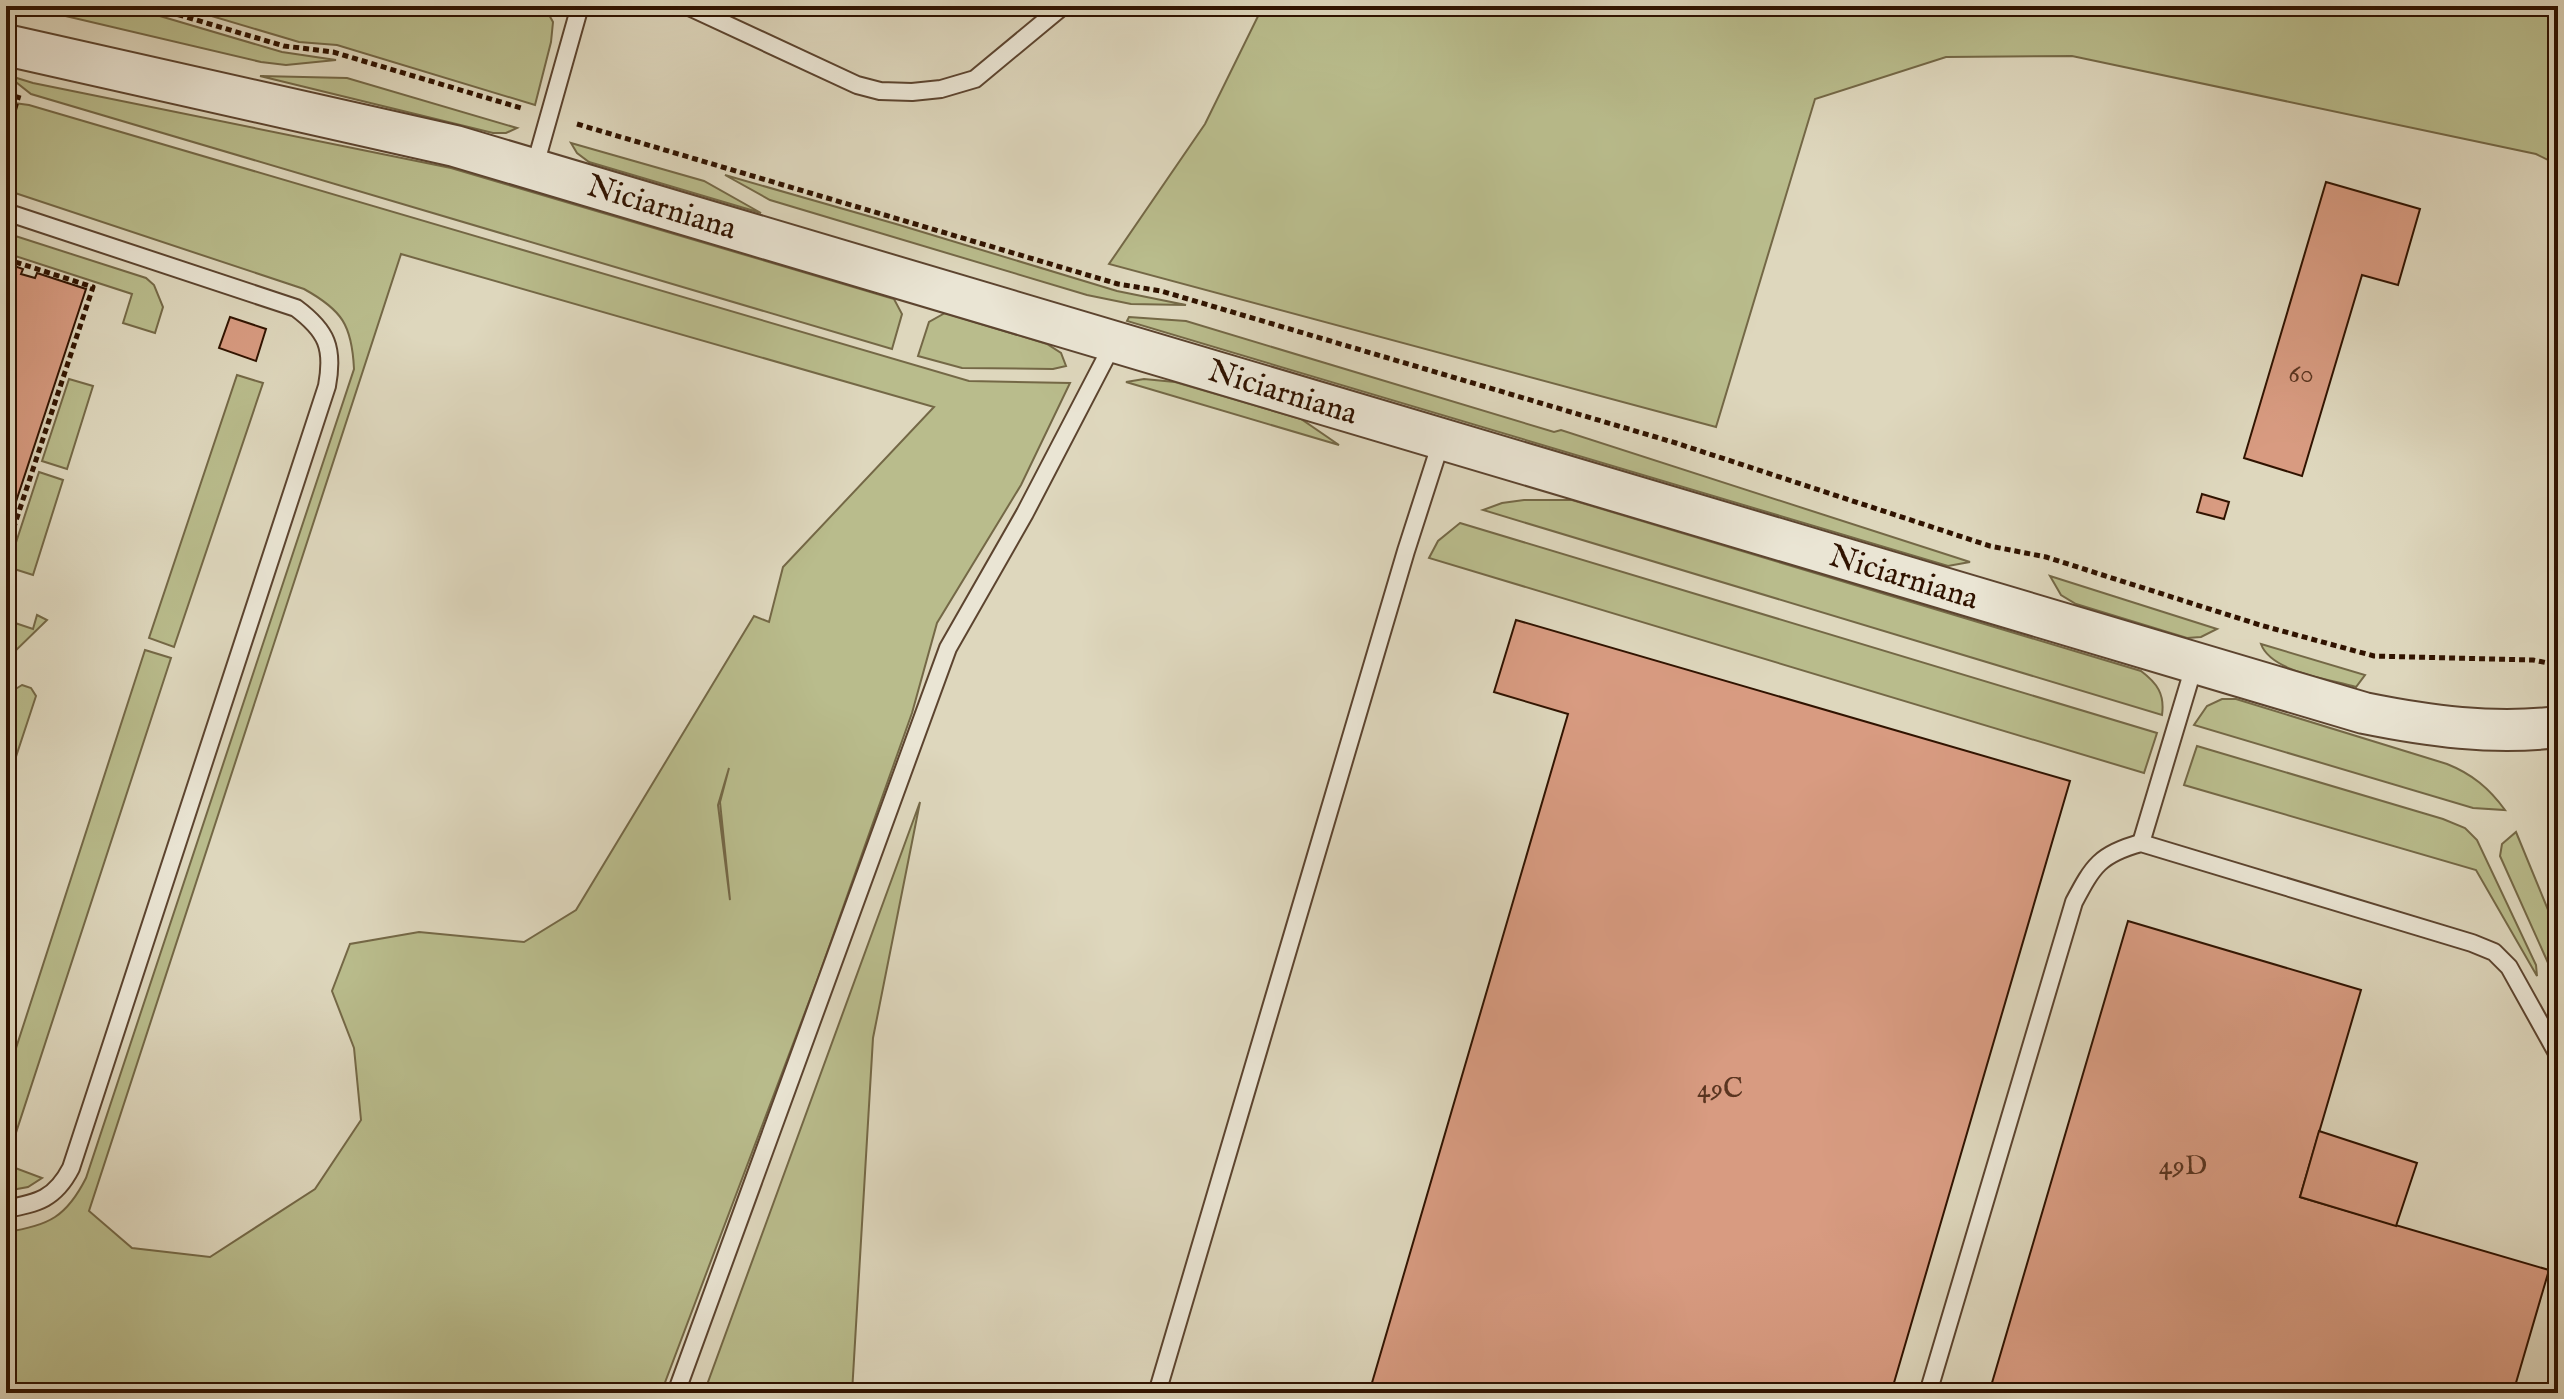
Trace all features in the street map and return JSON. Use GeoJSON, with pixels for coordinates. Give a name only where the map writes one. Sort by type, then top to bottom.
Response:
{"type":"FeatureCollection","features":[{"type":"Feature","properties":{"kind":"street","name":"Niciarniana"},"geometry":{"type":"LineString","coordinates":[[6,45],[455,146],[2350,709],[2402,721],[2493,730],[2558,727]]}},
{"type":"Feature","properties":{"kind":"lane"},"geometry":{"type":"LineString","coordinates":[[534,169],[580,6]]}},
{"type":"Feature","properties":{"kind":"lane"},"geometry":{"type":"LineString","coordinates":[[687,6],[857,85],[880,91],[912,92],[941,89],[975,79],[1063,6]]}},
{"type":"Feature","properties":{"kind":"lane"},"geometry":{"type":"LineString","coordinates":[[6,212],[296,308],[314,321],[327,341],[331,362],[322,401],[71,1168],[63,1183],[51,1195],[33,1204],[6,1209]]}},
{"type":"Feature","properties":{"kind":"lane"},"geometry":{"type":"LineString","coordinates":[[676,1393],[948,648],[1025,513],[1114,341]]}},
{"type":"Feature","properties":{"kind":"lane"},"geometry":{"type":"LineString","coordinates":[[1157,1393],[1401,567],[1443,438]]}},
{"type":"Feature","properties":{"kind":"lane"},"geometry":{"type":"LineString","coordinates":[[2141,843],[2195,663]]}},
{"type":"Feature","properties":{"kind":"lane"},"geometry":{"type":"LineString","coordinates":[[1928,1393],[2074,902],[2089,874],[2114,851],[2141,843],[2494,952],[2509,967],[2558,1055]]}},
{"type":"Feature","properties":{"kind":"path"},"geometry":{"type":"LineString","coordinates":[[149,6],[284,46],[333,52],[1129,287],[1161,291],[1676,443],[1990,546],[2046,557],[2260,625],[2388,658],[2533,660],[2558,665]]}},
{"type":"Feature","properties":{"kind":"path"},"geometry":{"type":"LineString","coordinates":[[6,138],[19,95]]}},
{"type":"Feature","properties":{"kind":"path"},"geometry":{"type":"LineString","coordinates":[[6,259],[93,287],[6,551]]}},
{"type":"Feature","properties":{"kind":"green space"},"geometry":{"type":"Polygon","coordinates":[[[23,6],[126,6],[282,52],[336,60],[286,65],[261,62],[23,6]]]}},
{"type":"Feature","properties":{"kind":"green space"},"geometry":{"type":"Polygon","coordinates":[[[178,6],[544,6],[553,22],[535,105],[337,45],[299,42],[178,6]]]}},
{"type":"Feature","properties":{"kind":"green space"},"geometry":{"type":"Polygon","coordinates":[[[1263,6],[2558,6],[2558,165],[2536,154],[2072,56],[1946,57],[1815,99],[1716,427],[1109,264],[1205,124],[1263,6]]]}},
{"type":"Feature","properties":{"kind":"green space"},"geometry":{"type":"Polygon","coordinates":[[[7,75],[33,83],[451,168],[894,299],[902,314],[892,349],[31,94],[7,75]]]}},
{"type":"Feature","properties":{"kind":"green space"},"geometry":{"type":"Polygon","coordinates":[[[260,76],[347,78],[517,128],[506,133],[493,133],[260,76]]]}},
{"type":"Feature","properties":{"kind":"green space"},"geometry":{"type":"Polygon","coordinates":[[[14,103],[29,105],[969,381],[1070,383],[1021,485],[937,623],[912,713],[818,978],[661,1393],[6,1393],[6,1232],[34,1226],[55,1217],[72,1202],[86,1178],[354,369],[351,341],[342,320],[328,304],[304,289],[6,190],[6,106],[14,103]],[[401,254],[89,1211],[132,1248],[210,1257],[315,1189],[361,1120],[354,1048],[332,991],[350,944],[419,932],[524,942],[576,910],[754,616],[769,622],[783,567],[934,407],[401,254]],[[729,768],[718,805],[730,900],[720,802],[729,768]]]}},
{"type":"Feature","properties":{"kind":"green space"},"geometry":{"type":"Polygon","coordinates":[[[571,143],[704,181],[761,213],[589,162],[577,153],[571,143]]]}},
{"type":"Feature","properties":{"kind":"green space"},"geometry":{"type":"Polygon","coordinates":[[[725,175],[1117,291],[1186,305],[1131,304],[1087,295],[770,200],[725,175]]]}},
{"type":"Feature","properties":{"kind":"green space"},"geometry":{"type":"Polygon","coordinates":[[[6,233],[146,278],[154,285],[163,307],[155,333],[123,323],[132,294],[6,253],[6,233]]]}},
{"type":"Feature","properties":{"kind":"green space"},"geometry":{"type":"Polygon","coordinates":[[[945,313],[1047,344],[1061,353],[1066,366],[1053,369],[962,368],[918,356],[929,322],[945,313]]]}},
{"type":"Feature","properties":{"kind":"green space"},"geometry":{"type":"Polygon","coordinates":[[[1129,317],[1186,321],[1554,432],[1561,430],[1970,562],[1948,566],[1127,321],[1129,317]]]}},
{"type":"Feature","properties":{"kind":"green space"},"geometry":{"type":"Polygon","coordinates":[[[237,375],[263,383],[174,647],[149,638],[237,375]]]}},
{"type":"Feature","properties":{"kind":"green space"},"geometry":{"type":"Polygon","coordinates":[[[69,379],[93,386],[67,469],[42,461],[69,379]]]}},
{"type":"Feature","properties":{"kind":"green space"},"geometry":{"type":"Polygon","coordinates":[[[1144,379],[1175,382],[1301,419],[1339,445],[1126,382],[1144,379]]]}},
{"type":"Feature","properties":{"kind":"green space"},"geometry":{"type":"Polygon","coordinates":[[[39,472],[63,480],[33,575],[8,567],[39,472]]]}},
{"type":"Feature","properties":{"kind":"green space"},"geometry":{"type":"Polygon","coordinates":[[[1524,500],[1572,500],[2141,671],[2159,690],[2162,715],[1483,510],[1524,500]]]}},
{"type":"Feature","properties":{"kind":"green space"},"geometry":{"type":"Polygon","coordinates":[[[1460,523],[2157,733],[2144,773],[1429,558],[1438,541],[1460,523]]]}},
{"type":"Feature","properties":{"kind":"green space"},"geometry":{"type":"Polygon","coordinates":[[[2050,576],[2217,629],[2201,637],[2187,638],[2076,604],[2061,595],[2050,576]]]}},
{"type":"Feature","properties":{"kind":"green space"},"geometry":{"type":"Polygon","coordinates":[[[37,615],[47,620],[6,660],[6,620],[33,629],[37,615]]]}},
{"type":"Feature","properties":{"kind":"green space"},"geometry":{"type":"Polygon","coordinates":[[[2261,644],[2365,675],[2356,687],[2302,673],[2276,661],[2261,644]]]}},
{"type":"Feature","properties":{"kind":"green space"},"geometry":{"type":"Polygon","coordinates":[[[145,650],[171,658],[10,1151],[6,1149],[6,1079],[145,650]]]}},
{"type":"Feature","properties":{"kind":"green space"},"geometry":{"type":"Polygon","coordinates":[[[22,685],[31,688],[36,696],[6,787],[6,695],[22,685]]]}},
{"type":"Feature","properties":{"kind":"green space"},"geometry":{"type":"Polygon","coordinates":[[[2222,699],[2236,699],[2447,764],[2479,782],[2505,810],[2473,808],[2194,725],[2207,706],[2222,699]]]}},
{"type":"Feature","properties":{"kind":"green space"},"geometry":{"type":"Polygon","coordinates":[[[2197,746],[2465,828],[2477,840],[2536,965],[2537,976],[2476,870],[2184,785],[2197,746]]]}},
{"type":"Feature","properties":{"kind":"green space"},"geometry":{"type":"Polygon","coordinates":[[[920,802],[873,1038],[852,1393],[704,1393],[920,802]]]}},
{"type":"Feature","properties":{"kind":"green space"},"geometry":{"type":"Polygon","coordinates":[[[2516,832],[2558,934],[2558,985],[2500,856],[2502,844],[2516,832]]]}},
{"type":"Feature","properties":{"kind":"green space"},"geometry":{"type":"Polygon","coordinates":[[[6,1166],[42,1178],[28,1187],[6,1191],[6,1166]]]}},
{"type":"Feature","properties":{"kind":"building"},"geometry":{"type":"Polygon","coordinates":[[[2326,182],[2420,209],[2398,285],[2362,275],[2302,476],[2244,458],[2326,182]]]}},
{"type":"Feature","properties":{"kind":"building"},"geometry":{"type":"Polygon","coordinates":[[[6,263],[23,269],[21,274],[35,278],[37,273],[86,289],[6,532],[6,263]]]}},
{"type":"Feature","properties":{"kind":"building"},"geometry":{"type":"Polygon","coordinates":[[[230,317],[266,329],[256,361],[219,348],[230,317]]]}},
{"type":"Feature","properties":{"kind":"building"},"geometry":{"type":"Polygon","coordinates":[[[2202,494],[2229,502],[2224,519],[2197,512],[2202,494]]]}},
{"type":"Feature","properties":{"kind":"building"},"geometry":{"type":"Polygon","coordinates":[[[1516,620],[2070,781],[1891,1393],[1369,1393],[1568,714],[1494,692],[1516,620]]]}},
{"type":"Feature","properties":{"kind":"building"},"geometry":{"type":"Polygon","coordinates":[[[2128,921],[2361,990],[2300,1197],[2549,1270],[2513,1393],[1989,1393],[2128,921]]]}},
{"type":"Feature","properties":{"kind":"building"},"geometry":{"type":"Polygon","coordinates":[[[2319,1131],[2417,1163],[2396,1226],[2300,1197],[2319,1131]]]}}]}
